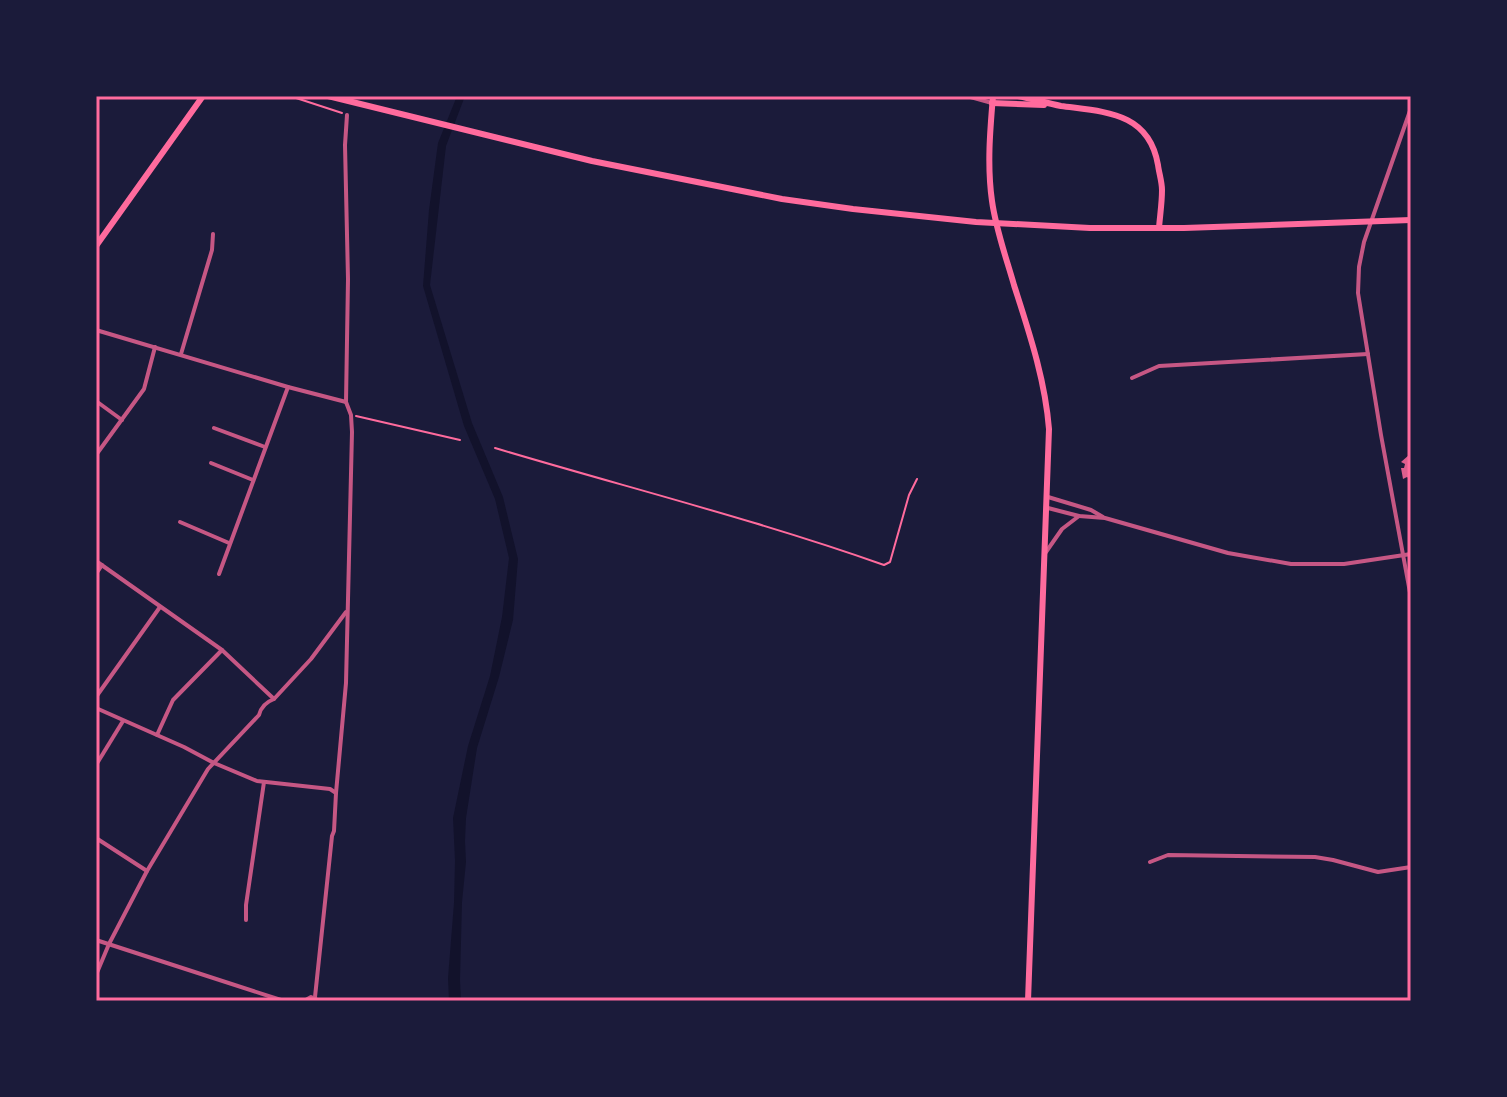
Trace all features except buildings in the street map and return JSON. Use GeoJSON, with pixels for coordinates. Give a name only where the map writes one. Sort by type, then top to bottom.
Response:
{"type":"FeatureCollection","features":[{"type":"Feature","properties":{"kind":"main road"},"geometry":{"type":"LineString","coordinates":[[96,246],[203,96]]}},
{"type":"Feature","properties":{"kind":"main road"},"geometry":{"type":"LineString","coordinates":[[328,96],[592,161],[782,199],[853,209],[976,222],[1090,228],[1411,220]]}},
{"type":"Feature","properties":{"kind":"main road"},"geometry":{"type":"LineString","coordinates":[[1018,96],[1056,105]]}},
{"type":"Feature","properties":{"kind":"main road"},"geometry":{"type":"LineString","coordinates":[[1028,1001],[1049,429],[1045,393],[992,202],[989,151],[992,100],[1108,113],[1121,116],[1140,127],[1156,156],[1162,187],[1159,228]]}},
{"type":"Feature","properties":{"kind":"street"},"geometry":{"type":"LineString","coordinates":[[967,96],[992,100]]}},
{"type":"Feature","properties":{"kind":"street"},"geometry":{"type":"LineString","coordinates":[[1411,108],[1364,242],[1358,293],[1411,598]]}},
{"type":"Feature","properties":{"kind":"street"},"geometry":{"type":"LineString","coordinates":[[304,1001],[308,998],[318,999],[346,683],[352,432],[346,402],[347,115]]}},
{"type":"Feature","properties":{"kind":"street"},"geometry":{"type":"LineString","coordinates":[[181,354],[212,250],[213,234]]}},
{"type":"Feature","properties":{"kind":"street"},"geometry":{"type":"LineString","coordinates":[[96,330],[346,402]]}},
{"type":"Feature","properties":{"kind":"street"},"geometry":{"type":"LineString","coordinates":[[96,455],[144,389],[155,347]]}},
{"type":"Feature","properties":{"kind":"street"},"geometry":{"type":"LineString","coordinates":[[1132,378],[1159,366],[1368,354]]}},
{"type":"Feature","properties":{"kind":"street"},"geometry":{"type":"LineString","coordinates":[[219,574],[288,387]]}},
{"type":"Feature","properties":{"kind":"street"},"geometry":{"type":"LineString","coordinates":[[96,401],[122,420]]}},
{"type":"Feature","properties":{"kind":"street"},"geometry":{"type":"LineString","coordinates":[[214,428],[265,447]]}},
{"type":"Feature","properties":{"kind":"street"},"geometry":{"type":"LineString","coordinates":[[211,463],[253,480]]}},
{"type":"Feature","properties":{"kind":"street"},"geometry":{"type":"LineString","coordinates":[[1048,497],[1091,510],[1105,518]]}},
{"type":"Feature","properties":{"kind":"street"},"geometry":{"type":"LineString","coordinates":[[1048,508],[1079,516],[1105,518],[1228,553],[1291,564],[1344,564],[1411,554]]}},
{"type":"Feature","properties":{"kind":"street"},"geometry":{"type":"LineString","coordinates":[[1046,552],[1062,529],[1079,516]]}},
{"type":"Feature","properties":{"kind":"street"},"geometry":{"type":"LineString","coordinates":[[180,522],[229,543]]}},
{"type":"Feature","properties":{"kind":"street"},"geometry":{"type":"LineString","coordinates":[[96,561],[222,650],[274,699]]}},
{"type":"Feature","properties":{"kind":"street"},"geometry":{"type":"LineString","coordinates":[[96,574],[102,565]]}},
{"type":"Feature","properties":{"kind":"street"},"geometry":{"type":"LineString","coordinates":[[96,697],[160,607]]}},
{"type":"Feature","properties":{"kind":"street"},"geometry":{"type":"LineString","coordinates":[[96,975],[147,871],[208,769],[259,715],[268,701],[274,699],[311,659],[347,611]]}},
{"type":"Feature","properties":{"kind":"street"},"geometry":{"type":"LineString","coordinates":[[157,735],[173,700],[222,650]]}},
{"type":"Feature","properties":{"kind":"street"},"geometry":{"type":"LineString","coordinates":[[96,708],[214,763],[264,782],[335,792]]}},
{"type":"Feature","properties":{"kind":"street"},"geometry":{"type":"LineString","coordinates":[[96,765],[123,721]]}},
{"type":"Feature","properties":{"kind":"street"},"geometry":{"type":"LineString","coordinates":[[246,920],[264,782]]}},
{"type":"Feature","properties":{"kind":"street"},"geometry":{"type":"LineString","coordinates":[[96,838],[147,871]]}},
{"type":"Feature","properties":{"kind":"street"},"geometry":{"type":"LineString","coordinates":[[1411,839],[1411,853]]}},
{"type":"Feature","properties":{"kind":"street"},"geometry":{"type":"LineString","coordinates":[[1150,862],[1168,855],[1315,857],[1378,872],[1411,867]]}},
{"type":"Feature","properties":{"kind":"street"},"geometry":{"type":"LineString","coordinates":[[96,940],[284,1001]]}},
{"type":"Feature","properties":{"kind":"path"},"geometry":{"type":"LineString","coordinates":[[290,96],[347,115]]}},
{"type":"Feature","properties":{"kind":"path"},"geometry":{"type":"LineString","coordinates":[[351,415],[460,440]]}},
{"type":"Feature","properties":{"kind":"path"},"geometry":{"type":"LineString","coordinates":[[495,448],[733,516],[884,565],[890,562],[909,495],[917,479]]}},
{"type":"Feature","properties":{"kind":"shaded area"},"geometry":{"type":"Polygon","coordinates":[[[457,96],[465,96],[446,146],[430,285],[472,423],[503,497],[518,559],[513,620],[477,748],[466,818],[461,1001],[449,1001],[455,861],[453,818],[468,746],[490,676],[502,617],[509,558],[495,499],[464,426],[423,286],[438,143],[457,96]]]}}]}
